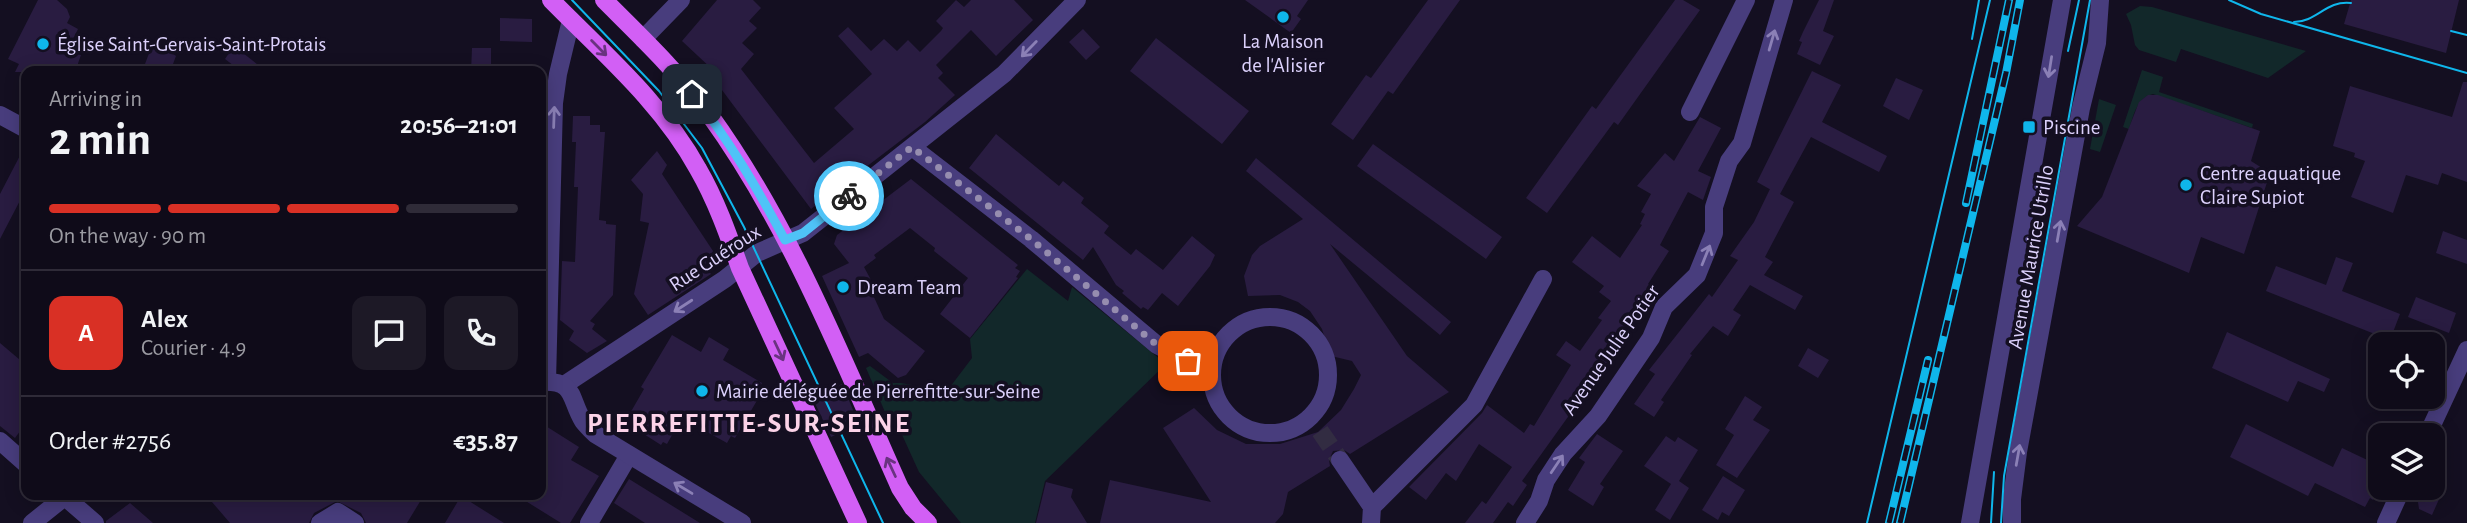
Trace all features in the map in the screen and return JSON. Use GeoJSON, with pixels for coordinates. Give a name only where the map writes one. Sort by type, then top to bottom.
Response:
{"type":"FeatureCollection","features":[{"type":"Feature","properties":{"kind":"main road"},"geometry":{"type":"LineString","coordinates":[[551,0],[634,83],[669,125],[698,169],[728,234],[740,268],[858,523]]}},
{"type":"Feature","properties":{"kind":"main road"},"geometry":{"type":"LineString","coordinates":[[604,0],[643,39],[709,114],[785,240],[900,488],[913,508],[928,523]]}},
{"type":"Feature","properties":{"kind":"street"},"geometry":{"type":"LineString","coordinates":[[643,39],[681,0]]}},
{"type":"Feature","properties":{"kind":"street","name":"Rue Guéroux"},"geometry":{"type":"LineString","coordinates":[[551,382],[740,268],[757,253],[803,233],[1004,74],[1077,0]]}},
{"type":"Feature","properties":{"kind":"street"},"geometry":{"type":"LineString","coordinates":[[1690,112],[1746,0]]}},
{"type":"Feature","properties":{"kind":"street","name":"Avenue Julie Potier"},"geometry":{"type":"LineString","coordinates":[[1525,523],[1539,501],[1546,480],[1563,454],[1598,416],[1651,338],[1664,307],[1698,275],[1714,233],[1714,207],[1730,161],[1742,143],[1784,0]]}},
{"type":"Feature","properties":{"kind":"street","name":"Avenue Maurice Utrillo"},"geometry":{"type":"LineString","coordinates":[[1970,523],[2062,0]]}},
{"type":"Feature","properties":{"kind":"street","name":"Avenue Maurice Utrillo"},"geometry":{"type":"LineString","coordinates":[[2012,523],[2018,452],[2081,108],[2097,43],[2100,0]]}},
{"type":"Feature","properties":{"kind":"street"},"geometry":{"type":"LineString","coordinates":[[571,20],[554,103],[551,382],[573,393],[583,420],[595,434],[742,523]]}},
{"type":"Feature","properties":{"kind":"street"},"geometry":{"type":"LineString","coordinates":[[0,115],[21,126]]}},
{"type":"Feature","properties":{"kind":"street"},"geometry":{"type":"LineString","coordinates":[[912,147],[1031,239],[1164,349],[1212,373]]}},
{"type":"Feature","properties":{"kind":"street"},"geometry":{"type":"LineString","coordinates":[[1340,460],[1371,515],[1474,405],[1543,279]]}},
{"type":"Feature","properties":{"kind":"street"},"geometry":{"type":"LineString","coordinates":[[1261,317],[1279,317],[1297,322],[1312,333],[1323,349],[1328,366],[1328,385],[1315,424],[1275,433],[1255,432],[1237,424],[1223,410],[1214,393],[1212,373],[1220,344],[1230,332],[1243,323],[1261,317]]}},
{"type":"Feature","properties":{"kind":"street"},"geometry":{"type":"LineString","coordinates":[[2433,423],[2467,350]]}},
{"type":"Feature","properties":{"kind":"street"},"geometry":{"type":"LineString","coordinates":[[0,441],[21,453]]}},
{"type":"Feature","properties":{"kind":"street"},"geometry":{"type":"LineString","coordinates":[[589,523],[629,455]]}},
{"type":"Feature","properties":{"kind":"street"},"geometry":{"type":"LineString","coordinates":[[32,523],[59,500]]}},
{"type":"Feature","properties":{"kind":"street"},"geometry":{"type":"LineString","coordinates":[[66,500],[94,523]]}},
{"type":"Feature","properties":{"kind":"street"},"geometry":{"type":"LineString","coordinates":[[2386,523],[2397,500]]}},
{"type":"Feature","properties":{"kind":"street"},"geometry":{"type":"LineString","coordinates":[[320,523],[338,512],[355,523]]}},
{"type":"Feature","properties":{"kind":"green space"},"geometry":{"type":"Polygon","coordinates":[[[2140,6],[2152,7],[2306,51],[2268,78],[2181,49],[2176,62],[2139,50],[2135,45],[2126,14],[2140,6]]]}},
{"type":"Feature","properties":{"kind":"green space"},"geometry":{"type":"Polygon","coordinates":[[[2142,70],[2163,77],[2159,92],[2253,124],[2252,128],[2153,94],[2139,104],[2129,129],[2123,127],[2142,70]]]}},
{"type":"Feature","properties":{"kind":"green space"},"geometry":{"type":"Polygon","coordinates":[[[2099,99],[2116,105],[2100,152],[2090,149],[2099,99]]]}},
{"type":"Feature","properties":{"kind":"green space"},"geometry":{"type":"Polygon","coordinates":[[[1027,269],[1068,301],[1072,287],[1166,364],[1045,481],[1035,523],[961,523],[919,472],[893,415],[885,412],[866,368],[870,366],[893,383],[947,391],[972,358],[970,339],[1027,269]]]}},
{"type":"Feature","properties":{"kind":"building","name":"Église Saint-Gervais-Saint-Protais"},"geometry":{"type":"Polygon","coordinates":[[[38,0],[57,0],[67,9],[70,17],[67,23],[78,29],[67,51],[81,55],[77,66],[21,66],[21,72],[15,72],[19,64],[8,59],[38,0]]]}},
{"type":"Feature","properties":{"kind":"building"},"geometry":{"type":"Polygon","coordinates":[[[717,0],[753,0],[761,8],[749,21],[757,28],[742,43],[754,54],[741,69],[814,163],[854,129],[834,108],[872,74],[838,36],[848,27],[871,51],[884,39],[897,51],[908,40],[920,52],[941,31],[943,28],[936,21],[956,0],[964,7],[971,0],[1014,0],[1033,20],[996,56],[971,30],[936,65],[943,73],[938,78],[955,95],[925,122],[811,209],[710,74],[713,70],[682,41],[717,0]]]}},
{"type":"Feature","properties":{"kind":"building","name":"La Maison de l'Alisier"},"geometry":{"type":"Polygon","coordinates":[[[1245,0],[1308,0],[1297,16],[1301,19],[1291,33],[1245,0]]]}},
{"type":"Feature","properties":{"kind":"building"},"geometry":{"type":"Polygon","coordinates":[[[1428,0],[1460,0],[1393,94],[1388,91],[1353,140],[1331,124],[1366,75],[1371,78],[1428,0]]]}},
{"type":"Feature","properties":{"kind":"building"},"geometry":{"type":"Polygon","coordinates":[[[1675,0],[1683,0],[1700,10],[1618,125],[1614,122],[1547,213],[1526,198],[1592,106],[1596,109],[1675,0]]]}},
{"type":"Feature","properties":{"kind":"building"},"geometry":{"type":"Polygon","coordinates":[[[1819,0],[1834,0],[1823,31],[1834,36],[1820,65],[1797,54],[1802,42],[1799,41],[1819,0]]]}},
{"type":"Feature","properties":{"kind":"building"},"geometry":{"type":"Polygon","coordinates":[[[2351,0],[2459,0],[2446,53],[2344,24],[2351,0]]]}},
{"type":"Feature","properties":{"kind":"building"},"geometry":{"type":"Polygon","coordinates":[[[500,18],[532,19],[532,42],[500,41],[500,18]]]}},
{"type":"Feature","properties":{"kind":"building"},"geometry":{"type":"Polygon","coordinates":[[[1083,29],[1100,47],[1086,60],[1069,42],[1083,29]]]}},
{"type":"Feature","properties":{"kind":"building"},"geometry":{"type":"Polygon","coordinates":[[[1156,38],[1249,111],[1222,144],[1130,71],[1156,38]]]}},
{"type":"Feature","properties":{"kind":"building"},"geometry":{"type":"Polygon","coordinates":[[[154,40],[176,56],[172,66],[144,66],[154,40]]]}},
{"type":"Feature","properties":{"kind":"building"},"geometry":{"type":"Polygon","coordinates":[[[234,46],[259,66],[234,66],[225,59],[234,46]]]}},
{"type":"Feature","properties":{"kind":"building"},"geometry":{"type":"Polygon","coordinates":[[[472,48],[491,48],[491,66],[471,66],[472,48]]]}},
{"type":"Feature","properties":{"kind":"building"},"geometry":{"type":"Polygon","coordinates":[[[1812,71],[1841,85],[1822,122],[1887,156],[1879,172],[1811,137],[1780,194],[1794,202],[1765,257],[1773,262],[1764,275],[1803,296],[1795,310],[1750,285],[1733,310],[1741,315],[1728,336],[1713,326],[1690,354],[1692,355],[1661,400],[1664,402],[1654,417],[1634,404],[1655,374],[1649,370],[1709,294],[1712,297],[1738,260],[1730,256],[1754,222],[1770,189],[1757,182],[1812,71]]]}},
{"type":"Feature","properties":{"kind":"building"},"geometry":{"type":"Polygon","coordinates":[[[1896,78],[1923,90],[1909,120],[1883,106],[1896,78]]]}},
{"type":"Feature","properties":{"kind":"building"},"geometry":{"type":"Polygon","coordinates":[[[2463,82],[2467,82],[2467,182],[2442,173],[2438,185],[2406,175],[2393,213],[2351,197],[2365,161],[2354,157],[2355,153],[2333,146],[2350,86],[2452,117],[2463,82]]]}},
{"type":"Feature","properties":{"kind":"building","name":"Centre aquatique Claire Supiot"},"geometry":{"type":"Polygon","coordinates":[[[2148,95],[2158,95],[2260,131],[2251,161],[2270,173],[2244,254],[2201,237],[2189,273],[2077,226],[2102,197],[2139,102],[2148,95]]]}},
{"type":"Feature","properties":{"kind":"building"},"geometry":{"type":"Polygon","coordinates":[[[573,116],[590,116],[590,125],[600,125],[600,132],[605,132],[599,220],[616,225],[613,295],[590,321],[595,324],[592,329],[607,341],[587,353],[569,340],[574,331],[560,320],[562,261],[575,262],[578,187],[574,187],[576,142],[572,142],[573,116]]]}},
{"type":"Feature","properties":{"kind":"building"},"geometry":{"type":"Polygon","coordinates":[[[1700,117],[1721,128],[1698,171],[1711,177],[1703,200],[1688,192],[1660,245],[1669,251],[1648,284],[1654,289],[1636,311],[1641,315],[1522,481],[1527,485],[1513,506],[1508,502],[1493,523],[1465,523],[1482,501],[1486,504],[1512,467],[1479,444],[1456,481],[1446,473],[1426,500],[1409,487],[1487,405],[1524,433],[1530,424],[1534,426],[1571,365],[1556,355],[1566,341],[1580,351],[1602,320],[1598,318],[1611,301],[1599,292],[1604,286],[1572,262],[1592,236],[1620,258],[1642,225],[1640,224],[1645,214],[1641,212],[1651,194],[1637,186],[1665,153],[1674,161],[1700,117]]]}},
{"type":"Feature","properties":{"kind":"building"},"geometry":{"type":"Polygon","coordinates":[[[996,134],[1059,186],[1063,181],[1084,198],[1081,203],[1109,226],[1104,233],[1131,255],[1136,249],[1163,270],[1192,236],[1215,255],[1210,266],[1178,306],[1162,293],[1148,310],[1143,307],[1141,309],[1122,293],[1124,291],[1116,285],[1093,247],[1083,260],[969,168],[996,134]]]}},
{"type":"Feature","properties":{"kind":"building"},"geometry":{"type":"Polygon","coordinates":[[[1373,144],[1502,237],[1486,259],[1357,166],[1373,144]]]}},
{"type":"Feature","properties":{"kind":"building"},"geometry":{"type":"Polygon","coordinates":[[[657,151],[667,165],[662,174],[713,251],[708,270],[711,274],[648,315],[634,294],[649,223],[640,221],[643,194],[631,180],[657,151]]]}},
{"type":"Feature","properties":{"kind":"building"},"geometry":{"type":"Polygon","coordinates":[[[21,154],[21,199],[0,239],[0,194],[21,154]]]}},
{"type":"Feature","properties":{"kind":"building"},"geometry":{"type":"Polygon","coordinates":[[[1256,158],[1451,322],[1440,335],[1330,244],[1407,356],[1449,392],[1350,454],[1344,450],[1333,451],[1329,460],[1330,466],[1288,492],[1283,514],[1275,523],[1100,523],[1110,480],[1211,502],[1163,428],[1194,408],[1217,430],[1246,444],[1280,444],[1318,432],[1341,410],[1361,375],[1352,361],[1327,355],[1322,329],[1310,311],[1298,302],[1280,295],[1248,296],[1244,276],[1252,255],[1260,246],[1303,219],[1246,171],[1256,158]]]}},
{"type":"Feature","properties":{"kind":"building"},"geometry":{"type":"Polygon","coordinates":[[[911,179],[1018,265],[1015,268],[1020,271],[1016,277],[1018,278],[970,338],[940,314],[968,278],[934,251],[935,248],[910,228],[874,255],[876,258],[864,267],[871,280],[867,282],[884,319],[925,351],[906,375],[898,378],[868,353],[859,357],[822,276],[849,263],[834,244],[837,235],[911,179]]]}},
{"type":"Feature","properties":{"kind":"building"},"geometry":{"type":"Polygon","coordinates":[[[2443,231],[2467,240],[2467,264],[2436,253],[2443,231]]]}},
{"type":"Feature","properties":{"kind":"building"},"geometry":{"type":"Polygon","coordinates":[[[2336,257],[2353,263],[2342,291],[2400,314],[2393,332],[2370,332],[2266,291],[2276,266],[2326,285],[2336,257]]]}},
{"type":"Feature","properties":{"kind":"building"},"geometry":{"type":"Polygon","coordinates":[[[2416,297],[2456,313],[2449,333],[2408,317],[2416,297]]]}},
{"type":"Feature","properties":{"kind":"building"},"geometry":{"type":"Polygon","coordinates":[[[2227,332],[2330,379],[2324,392],[2298,381],[2288,402],[2212,368],[2227,332]]]}},
{"type":"Feature","properties":{"kind":"building","name":"Mairie déléguée de Pierrefitte-sur-Seine"},"geometry":{"type":"Polygon","coordinates":[[[672,335],[701,352],[709,337],[729,349],[723,360],[762,383],[758,390],[762,392],[735,438],[731,436],[727,443],[687,421],[681,431],[676,428],[667,444],[663,442],[661,445],[625,422],[644,389],[641,387],[672,335]]]}},
{"type":"Feature","properties":{"kind":"building"},"geometry":{"type":"Polygon","coordinates":[[[0,343],[21,361],[21,430],[15,438],[0,426],[0,343]]]}},
{"type":"Feature","properties":{"kind":"building"},"geometry":{"type":"Polygon","coordinates":[[[1808,348],[1829,360],[1818,378],[1798,366],[1808,348]]]}},
{"type":"Feature","properties":{"kind":"building"},"geometry":{"type":"Polygon","coordinates":[[[842,384],[859,424],[831,437],[812,397],[842,384]]]}},
{"type":"Feature","properties":{"kind":"building"},"geometry":{"type":"Polygon","coordinates":[[[1745,396],[1762,407],[1753,420],[1770,430],[1737,478],[1716,465],[1734,435],[1725,429],[1745,396]]]}},
{"type":"Feature","properties":{"kind":"building"},"geometry":{"type":"Polygon","coordinates":[[[2246,424],[2333,467],[2342,448],[2368,460],[2369,500],[2365,507],[2315,483],[2308,496],[2230,457],[2246,424]]]}},
{"type":"Feature","properties":{"kind":"building"},"geometry":{"type":"Polygon","coordinates":[[[546,426],[579,447],[571,460],[599,476],[570,523],[561,523],[524,500],[546,500],[546,426]]]}},
{"type":"Feature","properties":{"kind":"building"},"geometry":{"type":"Polygon","coordinates":[[[1597,434],[1623,451],[1600,484],[1604,487],[1593,506],[1568,490],[1585,462],[1579,458],[1597,434]]]}},
{"type":"Feature","properties":{"kind":"building"},"geometry":{"type":"Polygon","coordinates":[[[1666,436],[1675,442],[1678,437],[1698,450],[1679,481],[1689,488],[1670,520],[1655,510],[1671,484],[1644,466],[1666,436]]]}},
{"type":"Feature","properties":{"kind":"building"},"geometry":{"type":"Polygon","coordinates":[[[1723,476],[1745,490],[1729,516],[1722,512],[1718,520],[1702,510],[1723,476]]]}},
{"type":"Feature","properties":{"kind":"building"},"geometry":{"type":"Polygon","coordinates":[[[629,479],[700,523],[645,523],[614,503],[629,479]]]}},
{"type":"Feature","properties":{"kind":"building"},"geometry":{"type":"Polygon","coordinates":[[[1046,482],[1073,489],[1071,497],[1087,523],[1036,523],[1046,482]]]}},
{"type":"Feature","properties":{"kind":"building"},"geometry":{"type":"Polygon","coordinates":[[[210,500],[421,500],[407,523],[366,523],[361,513],[337,501],[314,513],[309,523],[230,523],[210,500]]]}},
{"type":"Feature","properties":{"kind":"building"},"geometry":{"type":"Polygon","coordinates":[[[459,500],[467,500],[504,523],[445,523],[459,500]]]}},
{"type":"Feature","properties":{"kind":"building"},"geometry":{"type":"Polygon","coordinates":[[[2418,500],[2439,500],[2432,515],[2419,509],[2418,500]]]}},
{"type":"Feature","properties":{"kind":"building"},"geometry":{"type":"Polygon","coordinates":[[[130,503],[153,523],[106,523],[106,521],[130,503]]]}},
{"type":"Feature","properties":{"kind":"tunnel"},"geometry":{"type":"LineString","coordinates":[[1320,431],[1340,460]]}},
{"type":"Feature","properties":{"kind":"tram line"},"geometry":{"type":"LineString","coordinates":[[572,0],[659,91],[702,148],[744,227],[883,523]]}},
{"type":"Feature","properties":{"kind":"tram line"},"geometry":{"type":"LineString","coordinates":[[1972,39],[1979,0]]}},
{"type":"Feature","properties":{"kind":"tram line"},"geometry":{"type":"LineString","coordinates":[[1867,523],[1990,0]]}},
{"type":"Feature","properties":{"kind":"tram line"},"geometry":{"type":"LineString","coordinates":[[2068,51],[2079,0]]}},
{"type":"Feature","properties":{"kind":"tram line"},"geometry":{"type":"LineString","coordinates":[[2001,523],[2004,476],[2090,0]]}},
{"type":"Feature","properties":{"kind":"tram line"},"geometry":{"type":"LineString","coordinates":[[2229,0],[2261,14],[2467,73]]}},
{"type":"Feature","properties":{"kind":"tram line"},"geometry":{"type":"LineString","coordinates":[[2294,22],[2309,19],[2335,5],[2351,3]]}},
{"type":"Feature","properties":{"kind":"tram line"},"geometry":{"type":"LineString","coordinates":[[2451,31],[2467,35]]}},
{"type":"Feature","properties":{"kind":"tram line"},"geometry":{"type":"LineString","coordinates":[[1991,523],[1994,472]]}},
{"type":"Feature","properties":{"kind":"railway"},"geometry":{"type":"LineString","coordinates":[[1966,203],[2009,0]]}},
{"type":"Feature","properties":{"kind":"railway"},"geometry":{"type":"LineString","coordinates":[[1900,523],[2006,73],[2020,0]]}},
{"type":"Feature","properties":{"kind":"railway"},"geometry":{"type":"LineString","coordinates":[[1889,523],[1928,360]]}},
{"type":"Feature","properties":{"kind":"way so far"},"geometry":{"type":"LineString","coordinates":[[849,196],[912,147],[1031,239],[1157,345],[1188,361]]}},
{"type":"Feature","properties":{"kind":"place","name":"La Maison de l'Alisier"},"geometry":{"type":"Point","coordinates":[1283,17]}},
{"type":"Feature","properties":{"kind":"place","name":"Église Saint-Gervais-Saint-Protais"},"geometry":{"type":"Point","coordinates":[43,44]}},
{"type":"Feature","properties":{"kind":"place","name":"Piscine"},"geometry":{"type":"Point","coordinates":[2029,127]}},
{"type":"Feature","properties":{"kind":"place","name":"Centre aquatique Claire Supiot"},"geometry":{"type":"Point","coordinates":[2186,185]}},
{"type":"Feature","properties":{"kind":"place","name":"Dream Team"},"geometry":{"type":"Point","coordinates":[843,287]}},
{"type":"Feature","properties":{"kind":"place","name":"Mairie déléguée de Pierrefitte-sur-Seine"},"geometry":{"type":"Point","coordinates":[702,391]}},
{"type":"Feature","properties":{"kind":"district","name":"PIERREFITTE-SUR-SEINE"},"geometry":{"type":"Point","coordinates":[749,424]}},
{"type":"Feature","properties":{"kind":"route"},"geometry":{"type":"LineString","coordinates":[[692,94],[709,114],[735,154],[785,240],[803,233],[849,196]]}}]}
